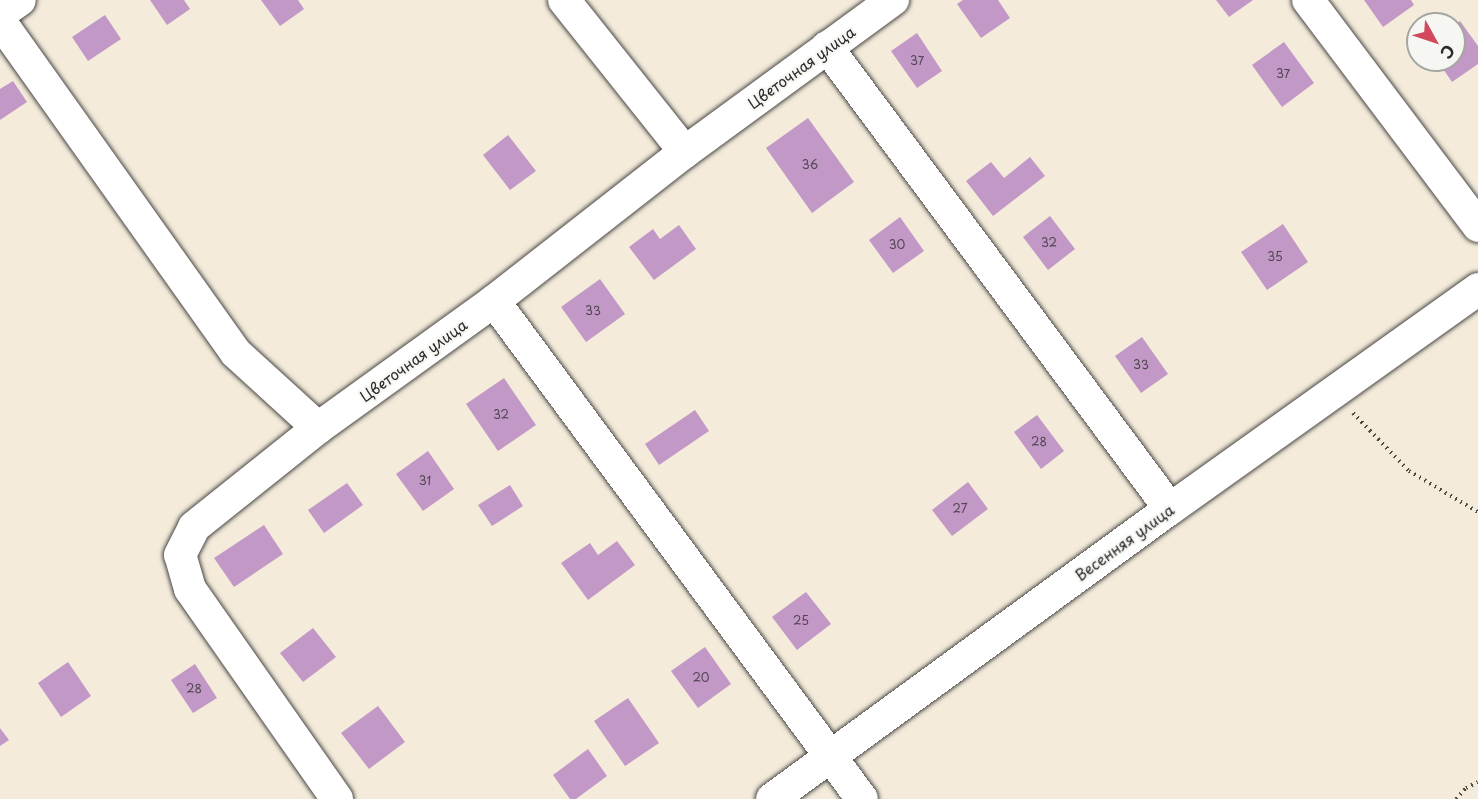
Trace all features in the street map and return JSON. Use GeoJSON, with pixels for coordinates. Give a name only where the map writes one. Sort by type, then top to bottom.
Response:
{"type":"FeatureCollection","features":[{"type":"Feature","properties":{"kind":"street"},"geometry":{"type":"LineString","coordinates":[[0,14],[20,0]]}},
{"type":"Feature","properties":{"kind":"street"},"geometry":{"type":"LineString","coordinates":[[564,0],[686,152]]}},
{"type":"Feature","properties":{"kind":"street","name":"Цветочная улица"},"geometry":{"type":"LineString","coordinates":[[337,799],[190,589],[180,555],[194,527],[318,428],[494,301],[686,152],[892,0]]}},
{"type":"Feature","properties":{"kind":"street"},"geometry":{"type":"LineString","coordinates":[[1308,0],[1478,226]]}},
{"type":"Feature","properties":{"kind":"street"},"geometry":{"type":"LineString","coordinates":[[0,21],[236,354],[318,428]]}},
{"type":"Feature","properties":{"kind":"street"},"geometry":{"type":"LineString","coordinates":[[827,47],[1170,508]]}},
{"type":"Feature","properties":{"kind":"street","name":"Весенняя улица"},"geometry":{"type":"LineString","coordinates":[[772,799],[1170,508],[1478,289]]}},
{"type":"Feature","properties":{"kind":"street"},"geometry":{"type":"LineString","coordinates":[[494,301],[831,755],[861,799]]}},
{"type":"Feature","properties":{"kind":"path"},"geometry":{"type":"LineString","coordinates":[[1333,392],[1409,471],[1478,512]]}},
{"type":"Feature","properties":{"kind":"path"},"geometry":{"type":"LineString","coordinates":[[1456,799],[1466,788],[1478,782]]}},
{"type":"Feature","properties":{"kind":"building"},"geometry":{"type":"Polygon","coordinates":[[[150,0],[184,0],[190,9],[167,25],[150,0]]]}},
{"type":"Feature","properties":{"kind":"building"},"geometry":{"type":"Polygon","coordinates":[[[261,0],[298,0],[304,9],[280,26],[261,0]]]}},
{"type":"Feature","properties":{"kind":"building"},"geometry":{"type":"Polygon","coordinates":[[[963,0],[998,0],[1010,18],[981,38],[957,4],[963,0]]]}},
{"type":"Feature","properties":{"kind":"building"},"geometry":{"type":"Polygon","coordinates":[[[1216,0],[1253,0],[1229,17],[1216,0]]]}},
{"type":"Feature","properties":{"kind":"building"},"geometry":{"type":"Polygon","coordinates":[[[1364,0],[1411,0],[1414,5],[1383,27],[1364,0]]]}},
{"type":"Feature","properties":{"kind":"building"},"geometry":{"type":"Polygon","coordinates":[[[105,15],[121,39],[88,61],[72,37],[105,15]]]}},
{"type":"Feature","properties":{"kind":"building"},"geometry":{"type":"Polygon","coordinates":[[[1466,29],[1478,46],[1478,64],[1452,82],[1445,72],[1466,72],[1466,29]]]}},
{"type":"Feature","properties":{"kind":"building"},"geometry":{"type":"Polygon","coordinates":[[[917,33],[942,71],[917,88],[891,51],[917,33]]]}},
{"type":"Feature","properties":{"kind":"building"},"geometry":{"type":"Polygon","coordinates":[[[1284,42],[1314,83],[1282,107],[1252,65],[1284,42]]]}},
{"type":"Feature","properties":{"kind":"building"},"geometry":{"type":"Polygon","coordinates":[[[13,81],[27,102],[0,120],[0,89],[13,81]]]}},
{"type":"Feature","properties":{"kind":"building"},"geometry":{"type":"Polygon","coordinates":[[[808,118],[854,182],[812,213],[766,148],[808,118]]]}},
{"type":"Feature","properties":{"kind":"building"},"geometry":{"type":"Polygon","coordinates":[[[508,135],[536,171],[510,190],[483,155],[508,135]]]}},
{"type":"Feature","properties":{"kind":"building"},"geometry":{"type":"Polygon","coordinates":[[[1030,157],[1045,176],[993,216],[966,181],[991,162],[1004,178],[1030,157]]]}},
{"type":"Feature","properties":{"kind":"building"},"geometry":{"type":"Polygon","coordinates":[[[1050,216],[1075,249],[1048,270],[1023,237],[1050,216]]]}},
{"type":"Feature","properties":{"kind":"building"},"geometry":{"type":"Polygon","coordinates":[[[900,217],[924,251],[893,273],[869,240],[900,217]]]}},
{"type":"Feature","properties":{"kind":"building"},"geometry":{"type":"Polygon","coordinates":[[[1283,224],[1308,262],[1267,290],[1241,252],[1283,224]]]}},
{"type":"Feature","properties":{"kind":"building"},"geometry":{"type":"Polygon","coordinates":[[[679,225],[696,249],[654,280],[629,247],[653,229],[660,239],[679,225]]]}},
{"type":"Feature","properties":{"kind":"building"},"geometry":{"type":"Polygon","coordinates":[[[600,279],[625,314],[586,342],[561,307],[600,279]]]}},
{"type":"Feature","properties":{"kind":"building"},"geometry":{"type":"Polygon","coordinates":[[[1142,337],[1168,374],[1141,393],[1115,356],[1142,337]]]}},
{"type":"Feature","properties":{"kind":"building"},"geometry":{"type":"Polygon","coordinates":[[[504,378],[536,425],[498,451],[466,404],[504,378]]]}},
{"type":"Feature","properties":{"kind":"building"},"geometry":{"type":"Polygon","coordinates":[[[695,410],[709,431],[659,465],[645,444],[695,410]]]}},
{"type":"Feature","properties":{"kind":"building"},"geometry":{"type":"Polygon","coordinates":[[[1037,415],[1064,451],[1041,469],[1014,432],[1037,415]]]}},
{"type":"Feature","properties":{"kind":"building"},"geometry":{"type":"Polygon","coordinates":[[[428,451],[454,489],[423,511],[396,474],[428,451]]]}},
{"type":"Feature","properties":{"kind":"building"},"geometry":{"type":"Polygon","coordinates":[[[968,482],[988,509],[952,536],[932,510],[968,482]]]}},
{"type":"Feature","properties":{"kind":"building"},"geometry":{"type":"Polygon","coordinates":[[[347,483],[363,505],[324,533],[308,510],[347,483]]]}},
{"type":"Feature","properties":{"kind":"building"},"geometry":{"type":"Polygon","coordinates":[[[510,485],[523,506],[492,526],[478,505],[510,485]]]}},
{"type":"Feature","properties":{"kind":"building"},"geometry":{"type":"Polygon","coordinates":[[[264,525],[283,554],[234,587],[214,558],[264,525]]]}},
{"type":"Feature","properties":{"kind":"building"},"geometry":{"type":"Polygon","coordinates":[[[617,541],[635,565],[588,600],[561,563],[590,543],[598,555],[617,541]]]}},
{"type":"Feature","properties":{"kind":"building"},"geometry":{"type":"Polygon","coordinates":[[[806,592],[831,624],[797,650],[772,617],[806,592]]]}},
{"type":"Feature","properties":{"kind":"building"},"geometry":{"type":"Polygon","coordinates":[[[313,628],[336,657],[303,682],[280,653],[313,628]]]}},
{"type":"Feature","properties":{"kind":"building"},"geometry":{"type":"Polygon","coordinates":[[[705,647],[731,684],[698,708],[671,671],[705,647]]]}},
{"type":"Feature","properties":{"kind":"building"},"geometry":{"type":"Polygon","coordinates":[[[68,662],[91,696],[61,717],[38,683],[68,662]]]}},
{"type":"Feature","properties":{"kind":"building"},"geometry":{"type":"Polygon","coordinates":[[[195,664],[217,698],[193,713],[171,680],[195,664]]]}},
{"type":"Feature","properties":{"kind":"building"},"geometry":{"type":"Polygon","coordinates":[[[628,698],[659,743],[625,766],[594,721],[628,698]]]}},
{"type":"Feature","properties":{"kind":"building"},"geometry":{"type":"Polygon","coordinates":[[[378,706],[405,742],[369,769],[341,733],[378,706]]]}},
{"type":"Feature","properties":{"kind":"building"},"geometry":{"type":"Polygon","coordinates":[[[0,728],[9,740],[0,746],[0,728]]]}},
{"type":"Feature","properties":{"kind":"building"},"geometry":{"type":"Polygon","coordinates":[[[588,749],[607,776],[576,799],[570,799],[553,775],[588,749]]]}}]}
